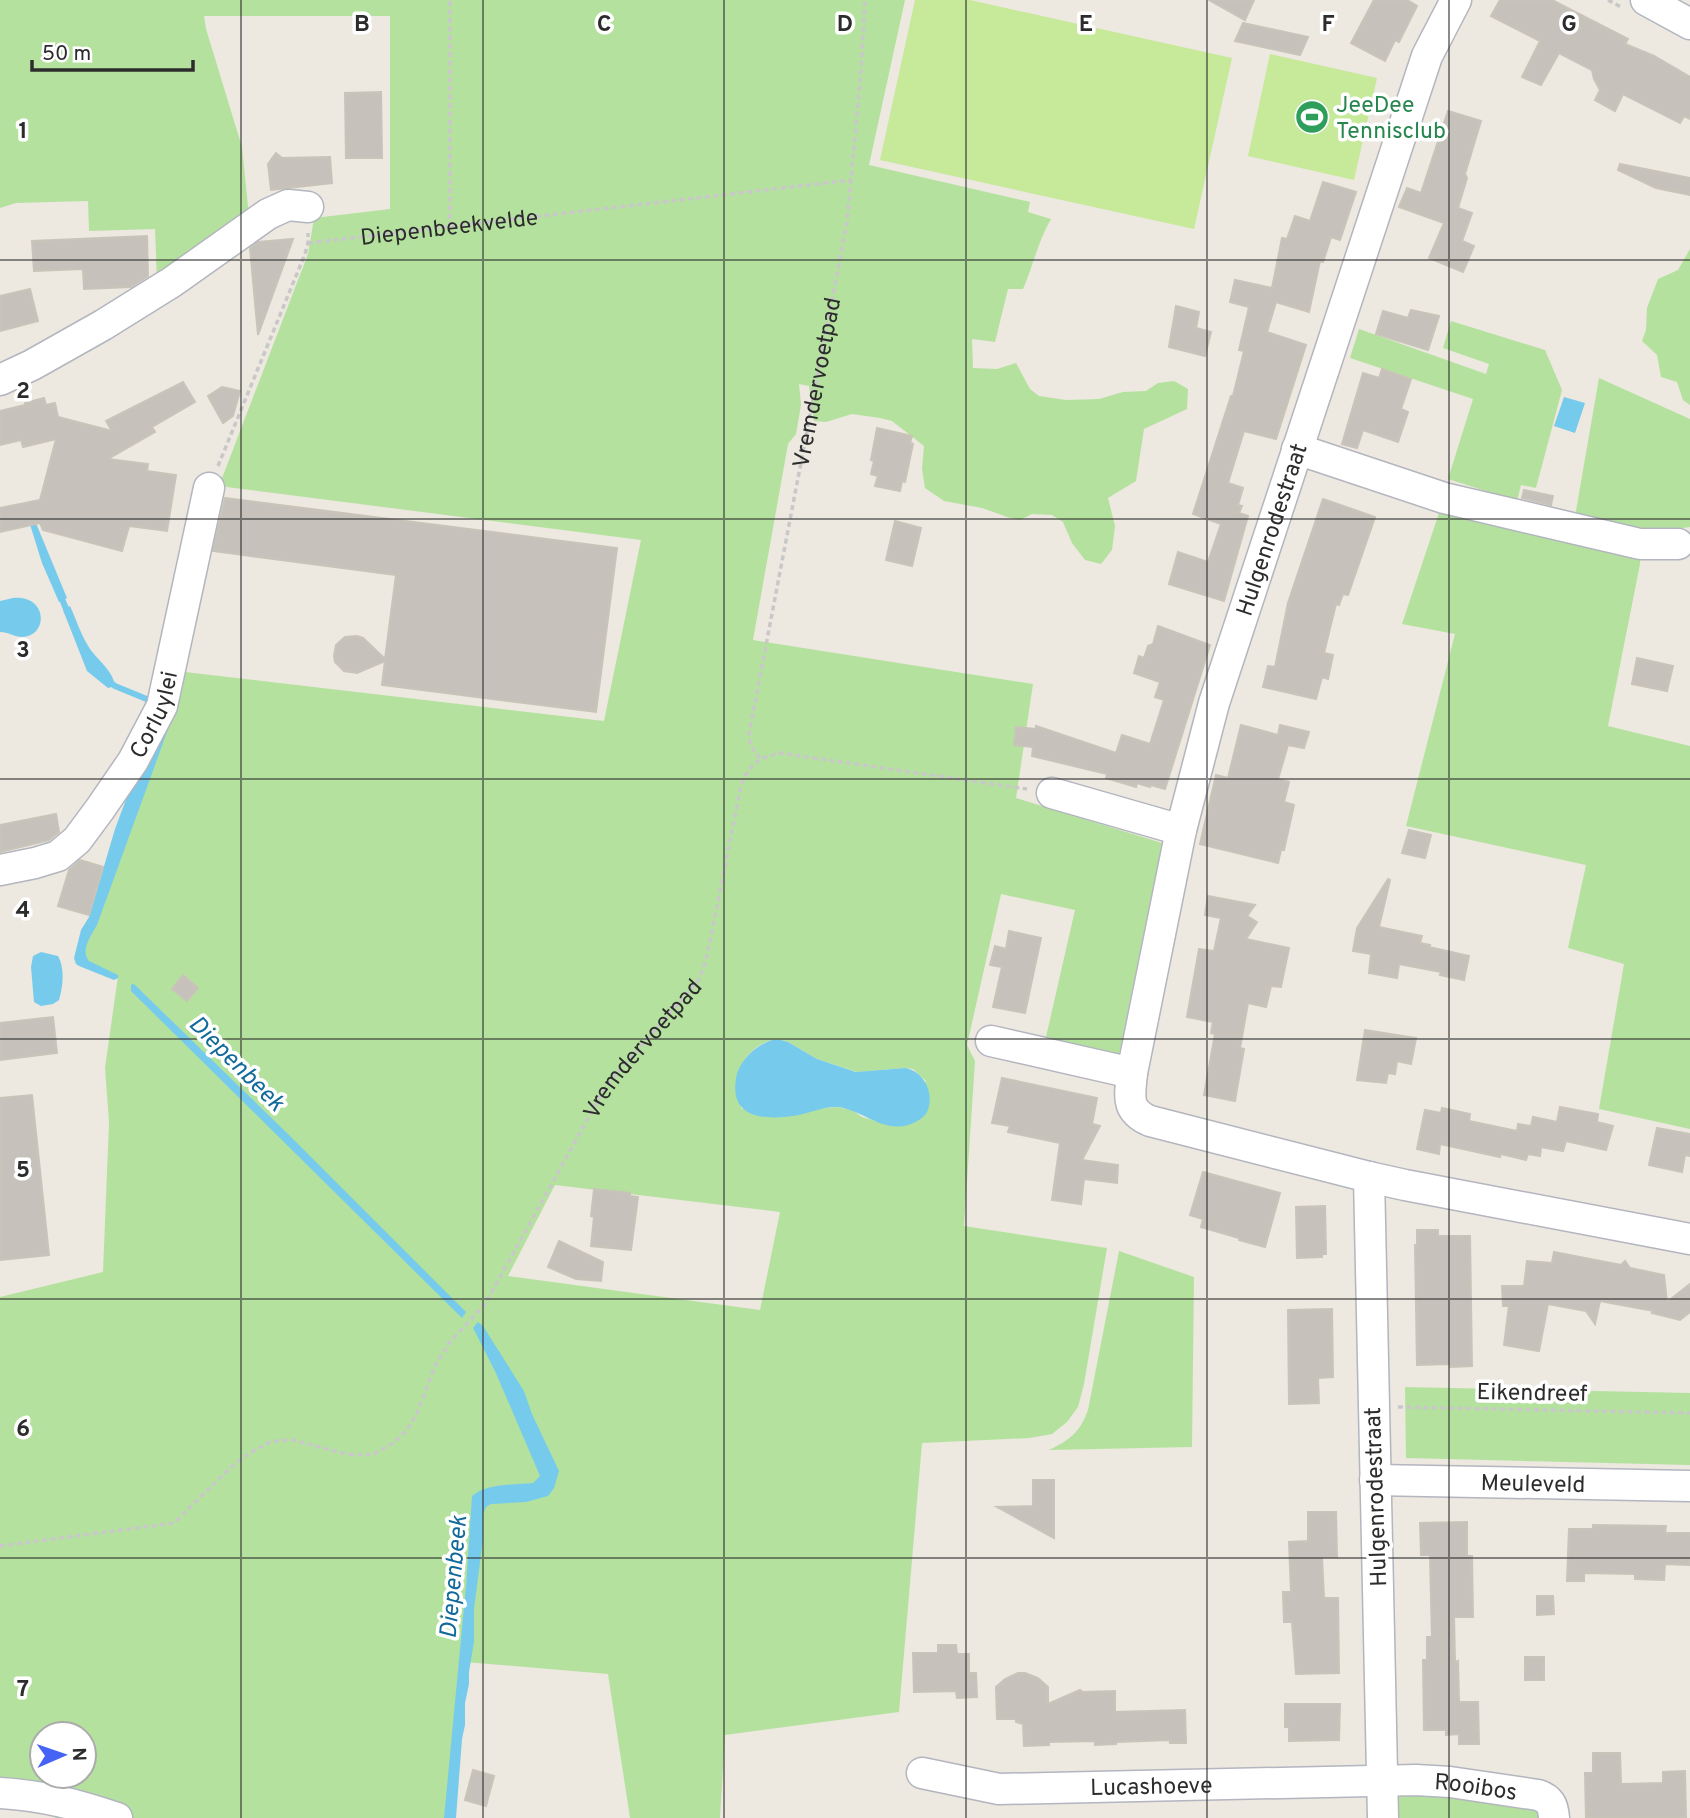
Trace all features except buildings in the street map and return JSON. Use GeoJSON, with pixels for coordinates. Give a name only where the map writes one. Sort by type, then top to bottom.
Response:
{"type":"FeatureCollection","features":[{"type":"Feature","properties":{"kind":"street","name":"Hulgenrodestraat"},"geometry":{"type":"LineString","coordinates":[[1456,0],[1427,56],[1214,703],[1181,830],[1132,1073],[1132,1107],[1139,1116],[1150,1121],[1368,1177],[1690,1238]]}},
{"type":"Feature","properties":{"kind":"street"},"geometry":{"type":"LineString","coordinates":[[1646,0],[1690,24]]}},
{"type":"Feature","properties":{"kind":"street"},"geometry":{"type":"LineString","coordinates":[[0,380],[32,365],[172,282],[268,214],[288,205],[308,207]]}},
{"type":"Feature","properties":{"kind":"street"},"geometry":{"type":"LineString","coordinates":[[1297,449],[1444,498],[1640,544],[1678,544]]}},
{"type":"Feature","properties":{"kind":"street","name":"Corluylei"},"geometry":{"type":"LineString","coordinates":[[0,870],[58,856],[77,840],[133,761],[162,706],[209,488]]}},
{"type":"Feature","properties":{"kind":"street"},"geometry":{"type":"LineString","coordinates":[[1052,793],[1181,830]]}},
{"type":"Feature","properties":{"kind":"street"},"geometry":{"type":"LineString","coordinates":[[991,1041],[1132,1073]]}},
{"type":"Feature","properties":{"kind":"street","name":"Hulgenrodestraat"},"geometry":{"type":"LineString","coordinates":[[1368,1177],[1383,1818]]}},
{"type":"Feature","properties":{"kind":"street","name":"Meuleveld"},"geometry":{"type":"LineString","coordinates":[[1375,1480],[1690,1486]]}},
{"type":"Feature","properties":{"kind":"street","name":"Lucashoeve"},"geometry":{"type":"LineString","coordinates":[[922,1773],[999,1789],[1382,1779]]}},
{"type":"Feature","properties":{"kind":"street","name":"Rooibos"},"geometry":{"type":"LineString","coordinates":[[1382,1779],[1450,1782],[1538,1795],[1547,1798],[1552,1804],[1554,1818]]}},
{"type":"Feature","properties":{"kind":"street"},"geometry":{"type":"LineString","coordinates":[[0,1793],[57,1800],[117,1818]]}},
{"type":"Feature","properties":{"kind":"path"},"geometry":{"type":"LineString","coordinates":[[450,0],[450,226]]}},
{"type":"Feature","properties":{"kind":"path","name":"Vremdervoetpad"},"geometry":{"type":"LineString","coordinates":[[0,1546],[174,1523],[230,1468],[272,1441],[293,1440],[346,1454],[374,1454],[393,1443],[407,1430],[435,1366],[449,1343],[485,1304],[602,1093],[698,981],[706,961],[741,786],[745,776],[761,758],[749,742],[749,734],[844,236],[861,71],[865,0]]}},
{"type":"Feature","properties":{"kind":"path","name":"Diepenbeekvelde"},"geometry":{"type":"LineString","coordinates":[[209,488],[309,243],[851,180]]}},
{"type":"Feature","properties":{"kind":"path"},"geometry":{"type":"LineString","coordinates":[[761,758],[780,753],[1052,793]]}},
{"type":"Feature","properties":{"kind":"path","name":"Eikendreef"},"geometry":{"type":"LineString","coordinates":[[1373,1406],[1690,1413]]}},
{"type":"Feature","properties":{"kind":"green space"},"geometry":{"type":"Polygon","coordinates":[[[0,0],[905,0],[869,165],[1030,202],[1028,212],[1051,219],[1023,289],[1008,289],[995,342],[972,339],[973,368],[997,369],[1016,363],[1030,389],[1039,396],[1066,400],[1099,399],[1123,392],[1146,391],[1158,383],[1174,381],[1188,389],[1187,409],[1144,429],[1136,481],[1108,498],[1115,526],[1112,550],[1101,564],[1085,560],[1072,543],[1063,522],[1052,515],[1032,514],[1020,520],[982,508],[944,501],[925,488],[922,469],[924,446],[892,421],[880,418],[852,414],[826,422],[814,421],[809,386],[799,384],[801,405],[796,434],[788,444],[753,640],[1033,684],[1016,798],[1162,843],[1119,1055],[1046,1037],[1075,910],[1001,894],[967,1045],[975,1061],[964,1226],[1107,1248],[1078,1407],[1067,1422],[1052,1434],[1030,1438],[922,1443],[899,1712],[725,1735],[720,1818],[630,1818],[608,1674],[465,1662],[450,1818],[55,1818],[57,1800],[0,1793],[0,1297],[103,1272],[109,1122],[105,1068],[118,976],[77,958],[185,672],[604,721],[641,540],[219,486],[308,254],[314,218],[390,209],[390,16],[204,16],[242,147],[249,216],[157,282],[155,229],[89,231],[88,201],[16,203],[0,208],[0,0]],[[781,1040],[761,1044],[746,1058],[738,1077],[737,1088],[742,1109],[837,1107],[889,1125],[926,1081],[913,1069],[857,1072],[817,1059],[781,1040]],[[555,1185],[508,1276],[760,1310],[780,1212],[555,1185]]]}},
{"type":"Feature","properties":{"kind":"green space"},"geometry":{"type":"Polygon","coordinates":[[[915,0],[970,0],[1232,58],[1194,229],[880,160],[915,0]]]}},
{"type":"Feature","properties":{"kind":"green space","name":"JeeDee Tennisclub"},"geometry":{"type":"Polygon","coordinates":[[[1270,54],[1377,78],[1354,180],[1248,156],[1270,54]]]}},
{"type":"Feature","properties":{"kind":"green space"},"geometry":{"type":"Polygon","coordinates":[[[1690,249],[1690,405],[1683,400],[1677,382],[1661,377],[1657,355],[1642,341],[1646,330],[1647,308],[1658,279],[1678,270],[1690,249]]]}},
{"type":"Feature","properties":{"kind":"green space"},"geometry":{"type":"Polygon","coordinates":[[[1451,321],[1545,350],[1562,390],[1536,488],[1521,485],[1517,501],[1448,479],[1473,399],[1350,358],[1359,329],[1486,374],[1489,364],[1443,348],[1451,321]]]}},
{"type":"Feature","properties":{"kind":"green space"},"geometry":{"type":"Polygon","coordinates":[[[1599,378],[1690,419],[1690,527],[1640,534],[1640,564],[1608,726],[1690,746],[1690,1129],[1599,1109],[1624,964],[1568,948],[1586,865],[1406,826],[1455,634],[1402,624],[1444,498],[1573,528],[1599,378]]]}},
{"type":"Feature","properties":{"kind":"green space"},"geometry":{"type":"Polygon","coordinates":[[[1119,1251],[1194,1277],[1192,1447],[1049,1450],[1073,1434],[1088,1410],[1119,1251]]]}},
{"type":"Feature","properties":{"kind":"green space"},"geometry":{"type":"Polygon","coordinates":[[[1405,1387],[1690,1393],[1690,1465],[1406,1458],[1405,1387]]]}},
{"type":"Feature","properties":{"kind":"green space"},"geometry":{"type":"Polygon","coordinates":[[[1400,1790],[1536,1800],[1548,1818],[1397,1818],[1397,1797],[1400,1790]]]}},
{"type":"Feature","properties":{"kind":"water"},"geometry":{"type":"Polygon","coordinates":[[[1564,397],[1585,403],[1575,433],[1554,426],[1564,397]]]}},
{"type":"Feature","properties":{"kind":"water"},"geometry":{"type":"Polygon","coordinates":[[[33,516],[67,598],[59,602],[42,563],[28,518],[33,516]]]}},
{"type":"Feature","properties":{"kind":"water"},"geometry":{"type":"Polygon","coordinates":[[[25,599],[39,609],[40,624],[31,635],[19,637],[0,632],[0,601],[25,599]]]}},
{"type":"Feature","properties":{"kind":"water"},"geometry":{"type":"Polygon","coordinates":[[[70,606],[87,644],[111,674],[115,686],[108,688],[87,671],[63,610],[70,606]]]}},
{"type":"Feature","properties":{"kind":"water"},"geometry":{"type":"Polygon","coordinates":[[[161,721],[170,724],[97,925],[86,948],[89,961],[118,975],[114,980],[79,966],[74,958],[115,829],[131,786],[161,721]]]}},
{"type":"Feature","properties":{"kind":"water"},"geometry":{"type":"Polygon","coordinates":[[[41,952],[58,956],[63,978],[59,1000],[41,1006],[34,1002],[31,967],[33,956],[41,952]]]}},
{"type":"Feature","properties":{"kind":"water"},"geometry":{"type":"Polygon","coordinates":[[[133,984],[466,1312],[462,1318],[131,991],[133,984]]]}},
{"type":"Feature","properties":{"kind":"water"},"geometry":{"type":"Polygon","coordinates":[[[772,1040],[788,1042],[817,1059],[856,1072],[905,1068],[912,1070],[927,1085],[930,1100],[926,1114],[913,1123],[898,1127],[836,1107],[787,1117],[753,1114],[739,1103],[735,1092],[736,1078],[749,1055],[772,1040]]]}},
{"type":"Feature","properties":{"kind":"water"},"geometry":{"type":"Polygon","coordinates":[[[478,1322],[524,1391],[559,1471],[554,1488],[548,1496],[526,1502],[491,1504],[483,1514],[483,1539],[474,1609],[474,1642],[465,1703],[456,1818],[444,1818],[472,1496],[493,1487],[533,1483],[540,1476],[495,1371],[473,1328],[478,1322]]]}},
{"type":"Feature","properties":{"kind":"waterway","name":"Diepenbeek"},"geometry":{"type":"LineString","coordinates":[[60,594],[69,616]]}},
{"type":"Feature","properties":{"kind":"waterway","name":"Diepenbeek"},"geometry":{"type":"LineString","coordinates":[[111,683],[149,700],[147,707]]}},
{"type":"Feature","properties":{"kind":"place","name":"JeeDee Tennisclub"},"geometry":{"type":"Point","coordinates":[1312,117]}}]}
